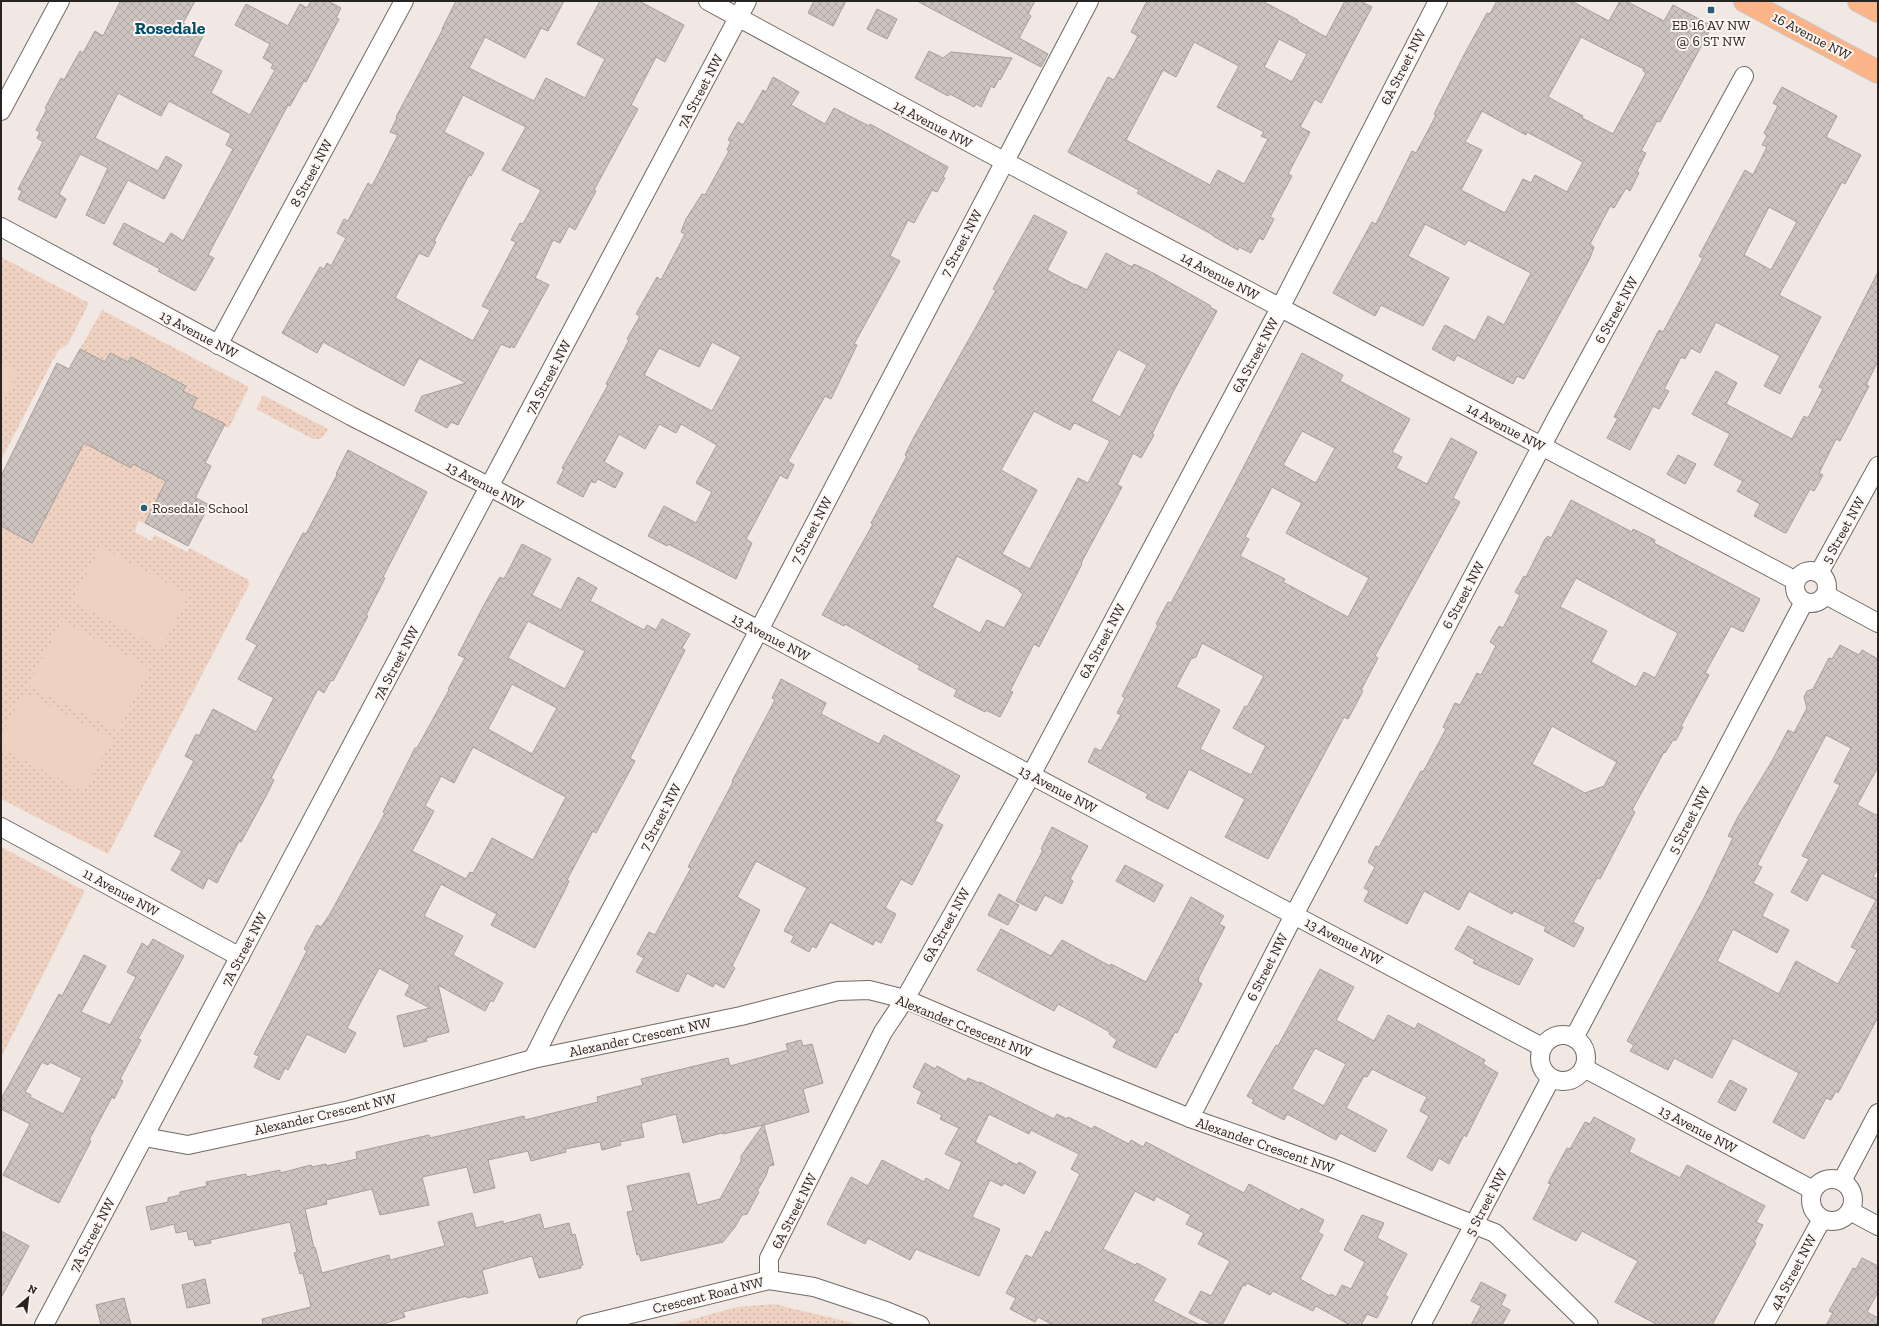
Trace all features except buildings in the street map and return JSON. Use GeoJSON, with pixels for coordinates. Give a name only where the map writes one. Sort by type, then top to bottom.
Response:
{"type":"FeatureCollection","features":[{"type":"Feature","properties":{"kind":"highway","name":"16 Avenue NW"},"geometry":{"type":"LineString","coordinates":[[1745,1],[1878,72]]}},
{"type":"Feature","properties":{"kind":"highway"},"geometry":{"type":"LineString","coordinates":[[1859,1],[1878,11]]}},
{"type":"Feature","properties":{"kind":"street"},"geometry":{"type":"LineString","coordinates":[[1,111],[60,1]]}},
{"type":"Feature","properties":{"kind":"street","name":"8 Street NW"},"geometry":{"type":"LineString","coordinates":[[218,345],[404,1]]}},
{"type":"Feature","properties":{"kind":"street","name":"14 Avenue NW"},"geometry":{"type":"LineString","coordinates":[[708,1],[1004,162],[1796,581]]}},
{"type":"Feature","properties":{"kind":"street","name":"7A Street NW"},"geometry":{"type":"LineString","coordinates":[[44,1325],[747,1]]}},
{"type":"Feature","properties":{"kind":"street","name":"7 Street NW"},"geometry":{"type":"LineString","coordinates":[[533,1059],[1089,1]]}},
{"type":"Feature","properties":{"kind":"street","name":"6A Street NW"},"geometry":{"type":"LineString","coordinates":[[769,1280],[770,1258],[883,1032],[905,999],[1031,775],[1280,308],[1438,1]]}},
{"type":"Feature","properties":{"kind":"street","name":"6 Street NW"},"geometry":{"type":"LineString","coordinates":[[1190,1118],[1294,915],[1542,446],[1744,76]]}},
{"type":"Feature","properties":{"kind":"street","name":"13 Avenue NW"},"geometry":{"type":"LineString","coordinates":[[1,227],[218,345],[490,487],[1542,1047]]}},
{"type":"Feature","properties":{"kind":"street","name":"5 Street NW"},"geometry":{"type":"LineString","coordinates":[[1819,573],[1878,466]]}},
{"type":"Feature","properties":{"kind":"street"},"geometry":{"type":"LineString","coordinates":[[1809,571],[1819,573],[1824,576],[1828,585],[1826,595],[1819,602],[1809,604],[1804,602],[1797,596],[1795,591],[1796,581],[1799,576],[1809,571]]}},
{"type":"Feature","properties":{"kind":"street"},"geometry":{"type":"LineString","coordinates":[[1826,595],[1878,623]]}},
{"type":"Feature","properties":{"kind":"street","name":"5 Street NW"},"geometry":{"type":"LineString","coordinates":[[1574,1038],[1804,602]]}},
{"type":"Feature","properties":{"kind":"street","name":"11 Avenue NW"},"geometry":{"type":"LineString","coordinates":[[1,827],[240,957]]}},
{"type":"Feature","properties":{"kind":"street","name":"Alexander Crescent NW"},"geometry":{"type":"LineString","coordinates":[[144,1137],[188,1145],[350,1110],[533,1059],[741,1016],[838,991],[869,990],[905,999],[1045,1059],[1190,1118],[1332,1168],[1495,1233],[1589,1325]]}},
{"type":"Feature","properties":{"kind":"street"},"geometry":{"type":"LineString","coordinates":[[1567,1035],[1574,1038],[1583,1048],[1586,1061],[1584,1068],[1579,1074],[1566,1081],[1551,1078],[1546,1074],[1540,1061],[1542,1047],[1553,1037],[1567,1035]]}},
{"type":"Feature","properties":{"kind":"street","name":"13 Avenue NW"},"geometry":{"type":"LineString","coordinates":[[1584,1068],[1813,1190]]}},
{"type":"Feature","properties":{"kind":"street","name":"5 Street NW"},"geometry":{"type":"LineString","coordinates":[[1421,1325],[1551,1078]]}},
{"type":"Feature","properties":{"kind":"street"},"geometry":{"type":"LineString","coordinates":[[1842,1181],[1878,1113]]}},
{"type":"Feature","properties":{"kind":"street"},"geometry":{"type":"LineString","coordinates":[[1836,1179],[1842,1181],[1851,1191],[1853,1205],[1850,1211],[1841,1220],[1834,1221],[1822,1219],[1812,1209],[1811,1196],[1813,1190],[1826,1180],[1836,1179]]}},
{"type":"Feature","properties":{"kind":"street"},"geometry":{"type":"LineString","coordinates":[[1850,1211],[1878,1226]]}},
{"type":"Feature","properties":{"kind":"street","name":"4A Street NW"},"geometry":{"type":"LineString","coordinates":[[1764,1325],[1822,1219]]}},
{"type":"Feature","properties":{"kind":"street","name":"Crescent Road NW"},"geometry":{"type":"LineString","coordinates":[[586,1325],[769,1280],[814,1287],[886,1311],[920,1325]]}},
{"type":"Feature","properties":{"kind":"shaded area"},"geometry":{"type":"Polygon","coordinates":[[[1,257],[89,303],[68,344],[59,350],[53,360],[1,460],[1,257]]]}},
{"type":"Feature","properties":{"kind":"shaded area"},"geometry":{"type":"Polygon","coordinates":[[[102,310],[249,387],[229,428],[192,408],[197,398],[183,391],[186,385],[131,357],[128,362],[110,353],[105,362],[80,349],[102,310]]]}},
{"type":"Feature","properties":{"kind":"shaded area"},"geometry":{"type":"Polygon","coordinates":[[[1,363],[19,372],[1,405],[1,363]]]}},
{"type":"Feature","properties":{"kind":"shaded area"},"geometry":{"type":"Polygon","coordinates":[[[263,395],[328,429],[324,436],[320,439],[313,439],[256,409],[263,395]]]}},
{"type":"Feature","properties":{"kind":"shaded area"},"geometry":{"type":"Polygon","coordinates":[[[86,438],[97,444],[95,449],[102,453],[105,448],[126,459],[123,464],[131,468],[133,464],[167,481],[145,523],[138,521],[135,532],[151,541],[155,535],[187,552],[190,548],[249,580],[248,582],[250,583],[108,854],[1,799],[1,526],[32,542],[86,438]]]}},
{"type":"Feature","properties":{"kind":"shaded area"},"geometry":{"type":"Polygon","coordinates":[[[101,547],[189,595],[161,648],[72,601],[101,547]]]}},
{"type":"Feature","properties":{"kind":"shaded area"},"geometry":{"type":"Polygon","coordinates":[[[62,621],[150,668],[117,731],[28,685],[62,621]]]}},
{"type":"Feature","properties":{"kind":"shaded area"},"geometry":{"type":"Polygon","coordinates":[[[24,692],[112,739],[84,792],[1,748],[1,736],[24,692]]]}},
{"type":"Feature","properties":{"kind":"shaded area"},"geometry":{"type":"Polygon","coordinates":[[[1,847],[85,891],[1,1058],[1,847]]]}},
{"type":"Feature","properties":{"kind":"shaded area"},"geometry":{"type":"Polygon","coordinates":[[[774,1304],[861,1325],[672,1325],[737,1307],[774,1304]]]}},
{"type":"Feature","properties":{"kind":"place","name":"EB 16 AV NW @ 6 ST NW"},"geometry":{"type":"Point","coordinates":[1711,10]}},
{"type":"Feature","properties":{"kind":"place","name":"Rosedale School"},"geometry":{"type":"Point","coordinates":[144,508]}},
{"type":"Feature","properties":{"kind":"district","name":"Rosedale"},"geometry":{"type":"Point","coordinates":[170,28]}}]}
